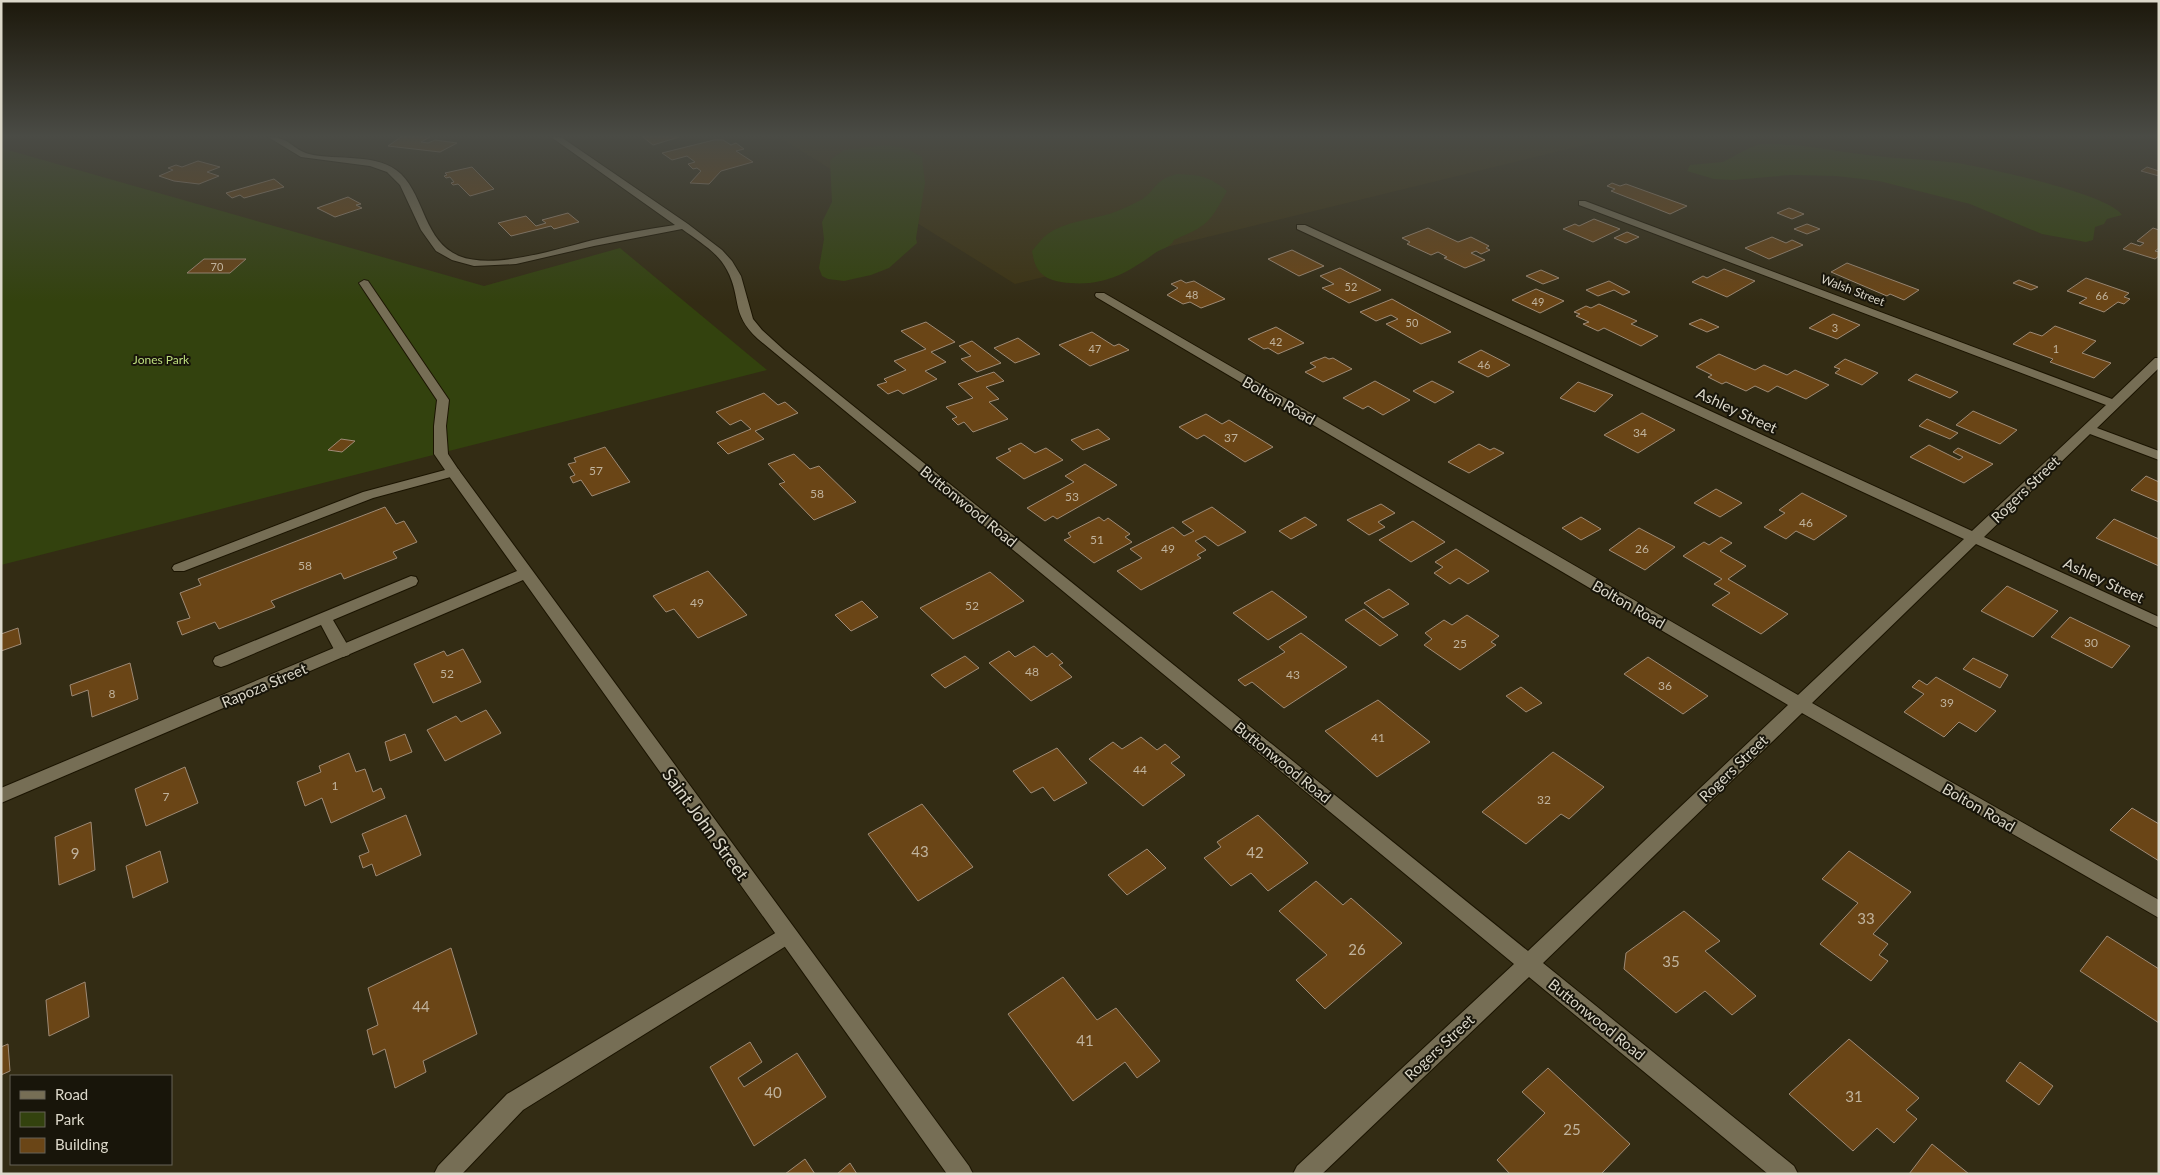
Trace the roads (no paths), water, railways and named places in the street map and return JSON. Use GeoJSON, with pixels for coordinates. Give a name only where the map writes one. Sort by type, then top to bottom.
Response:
{"type":"FeatureCollection","features":[{"type":"Feature","properties":{"kind":"street"},"geometry":{"type":"LineString","coordinates":[[407,192],[430,238],[442,250],[452,256],[472,261],[499,262],[532,258],[684,226]]}},
{"type":"Feature","properties":{"kind":"street","name":"Buttonwood Road"},"geometry":{"type":"LineString","coordinates":[[634,192],[715,249],[734,269],[747,319],[755,330],[780,352],[1786,1174]]}},
{"type":"Feature","properties":{"kind":"street","name":"Walsh Street"},"geometry":{"type":"LineString","coordinates":[[1582,203],[2114,404]]}},
{"type":"Feature","properties":{"kind":"street","name":"Ashley Street"},"geometry":{"type":"LineString","coordinates":[[1301,227],[2159,623]]}},
{"type":"Feature","properties":{"kind":"street","name":"Saint John Street"},"geometry":{"type":"LineString","coordinates":[[364,283],[443,400],[440,426],[441,454],[960,1174]]}},
{"type":"Feature","properties":{"kind":"street","name":"Bolton Road"},"geometry":{"type":"LineString","coordinates":[[1100,296],[1800,704],[2159,910]]}},
{"type":"Feature","properties":{"kind":"street","name":"Rogers Street"},"geometry":{"type":"LineString","coordinates":[[1305,1174],[1529,963],[2159,361]]}},
{"type":"Feature","properties":{"kind":"street"},"geometry":{"type":"LineString","coordinates":[[2088,429],[2159,456]]}},
{"type":"Feature","properties":{"kind":"street"},"geometry":{"type":"LineString","coordinates":[[179,568],[368,495],[454,472]]}},
{"type":"Feature","properties":{"kind":"street","name":"Rapoza Street"},"geometry":{"type":"LineString","coordinates":[[1,796],[526,573]]}},
{"type":"Feature","properties":{"kind":"street"},"geometry":{"type":"LineString","coordinates":[[221,661],[411,581]]}},
{"type":"Feature","properties":{"kind":"street"},"geometry":{"type":"LineString","coordinates":[[324,617],[342,651]]}},
{"type":"Feature","properties":{"kind":"street"},"geometry":{"type":"LineString","coordinates":[[446,1174],[515,1102],[787,935]]}},
{"type":"Feature","properties":{"kind":"park label","name":"Jones Park"},"geometry":{"type":"Point","coordinates":[161,359]}}]}
